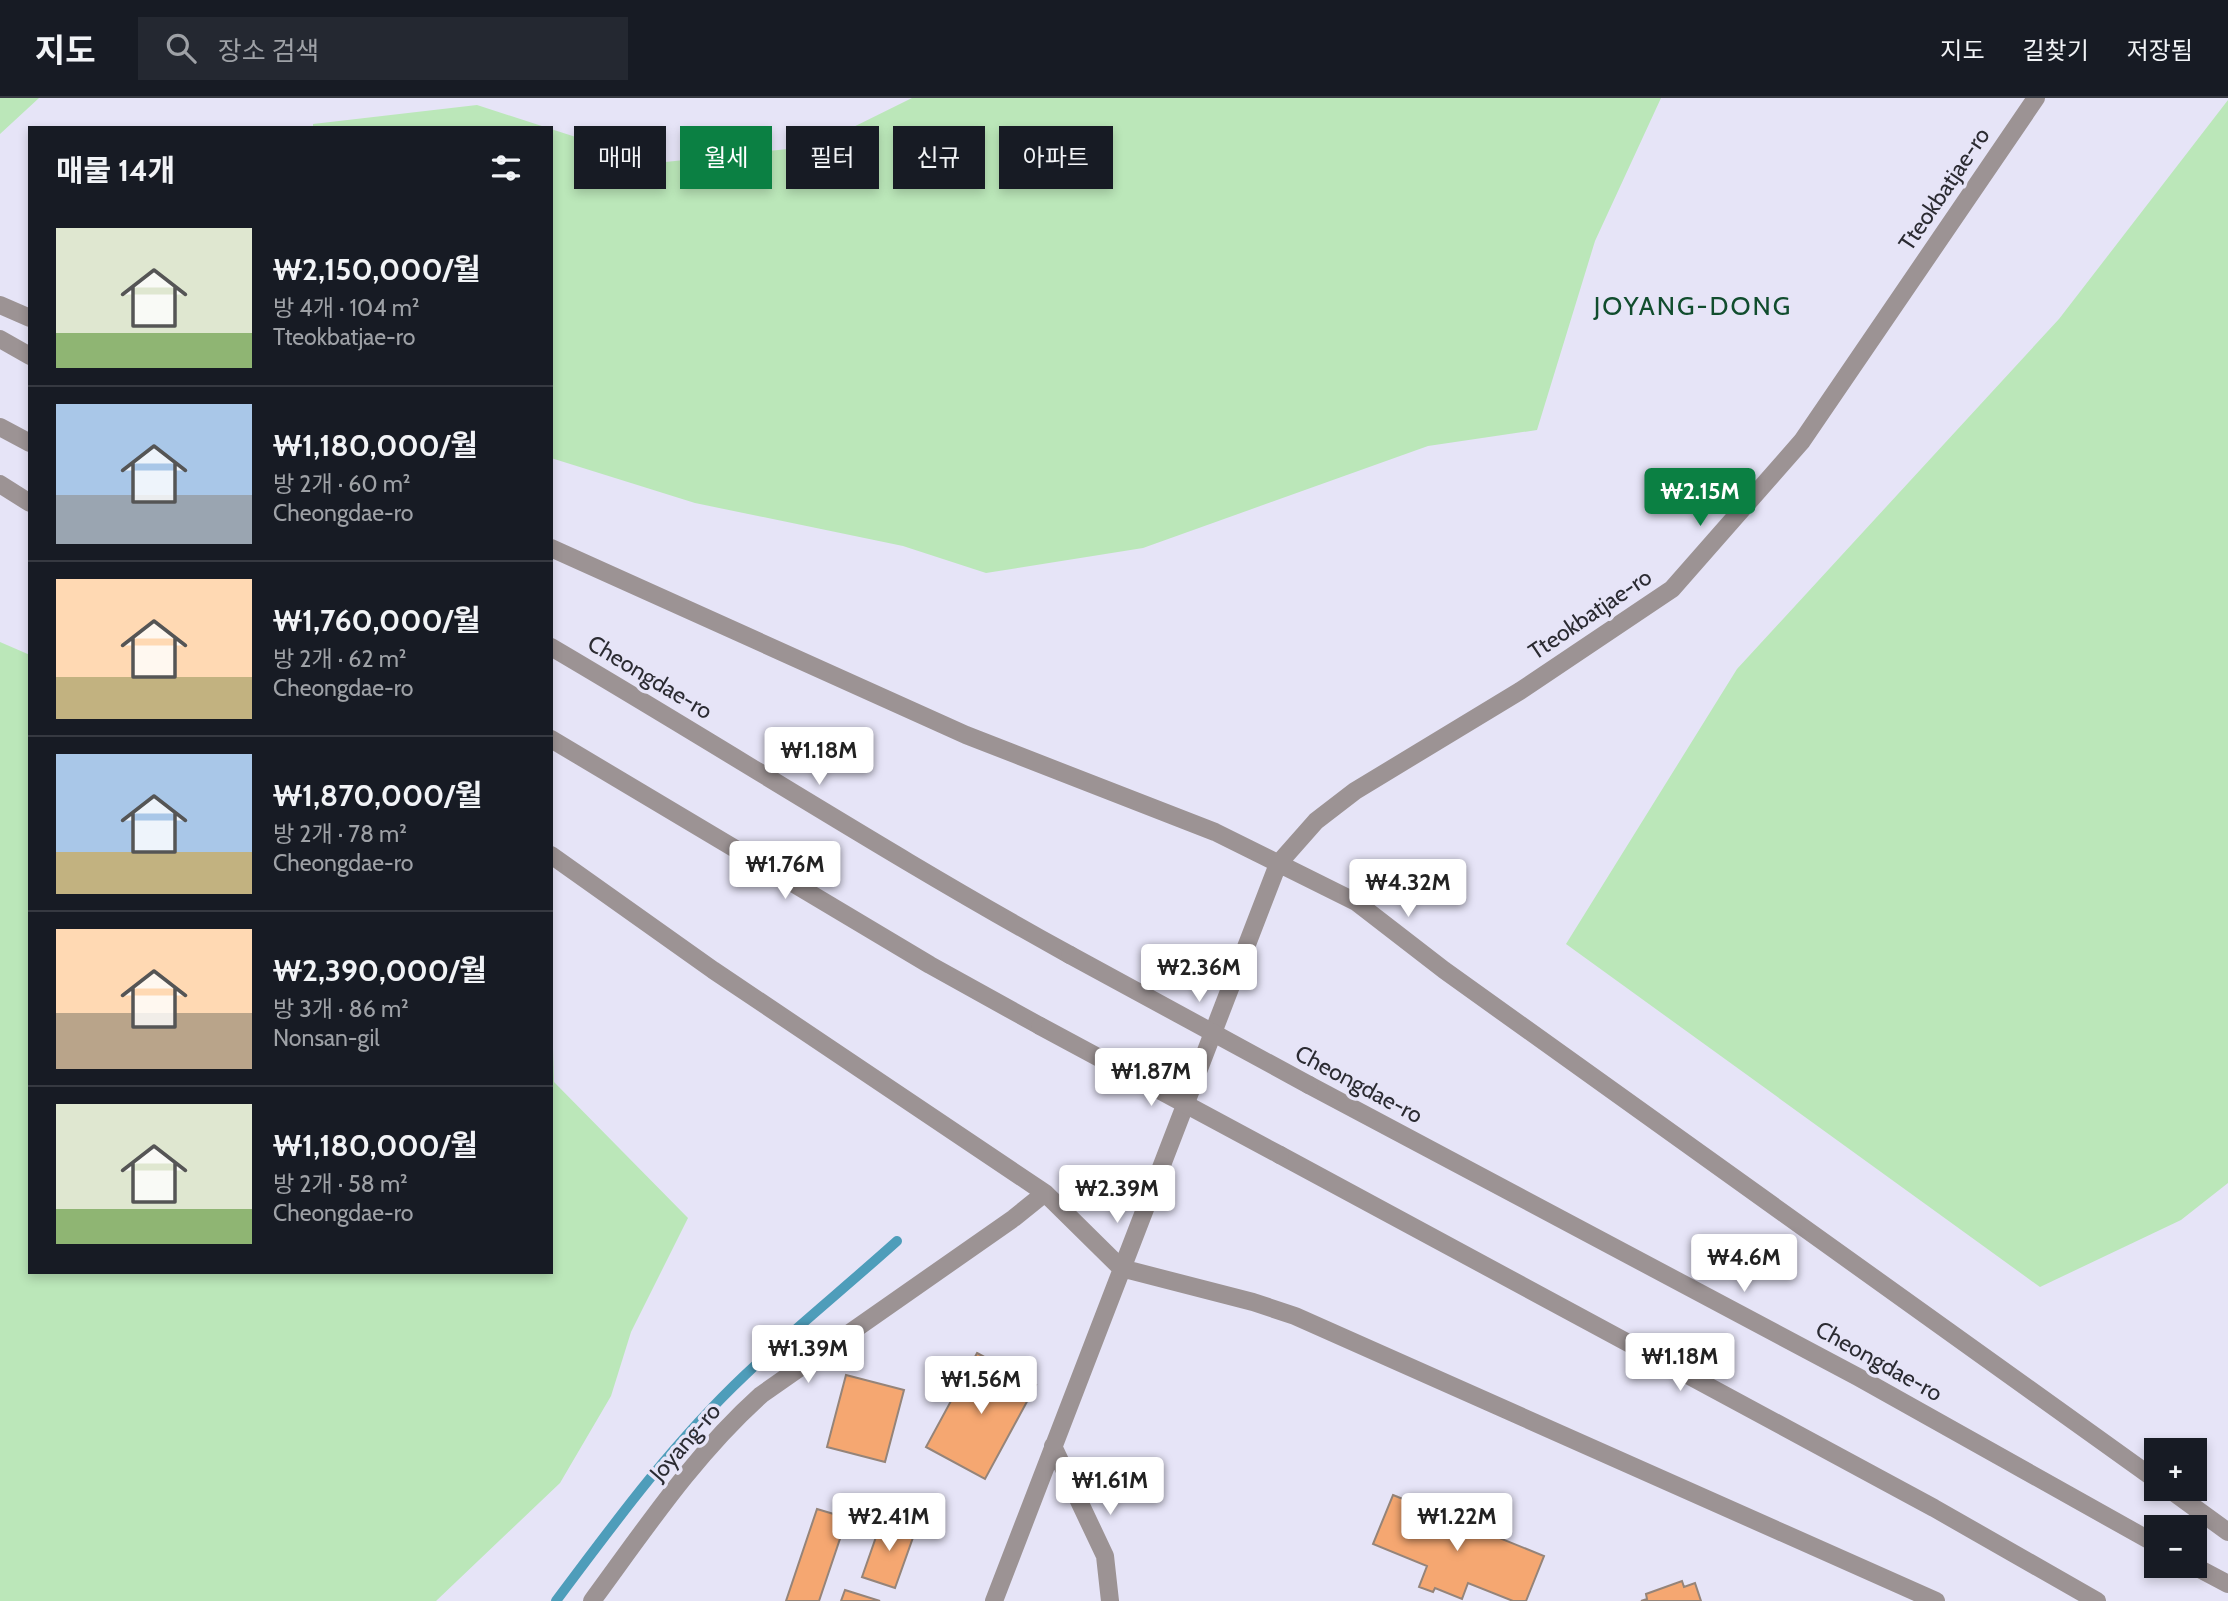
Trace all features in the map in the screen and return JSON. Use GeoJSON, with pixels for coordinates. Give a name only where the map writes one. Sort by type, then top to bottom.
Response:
{"type":"FeatureCollection","features":[{"type":"Feature","properties":{"kind":"street","name":"Tteokbatjae-ro"},"geometry":{"type":"LineString","coordinates":[[1278,864],[1316,821],[1355,791],[1520,691],[1672,589],[1802,440],[2036,98]]}},
{"type":"Feature","properties":{"kind":"street"},"geometry":{"type":"LineString","coordinates":[[0,305],[28,317]]}},
{"type":"Feature","properties":{"kind":"street"},"geometry":{"type":"LineString","coordinates":[[0,339],[28,355]]}},
{"type":"Feature","properties":{"kind":"street"},"geometry":{"type":"LineString","coordinates":[[0,427],[28,442]]}},
{"type":"Feature","properties":{"kind":"street"},"geometry":{"type":"LineString","coordinates":[[0,484],[28,502]]}},
{"type":"Feature","properties":{"kind":"street"},"geometry":{"type":"LineString","coordinates":[[553,549],[965,734],[1215,832],[1356,902],[1444,970],[2144,1471]]}},
{"type":"Feature","properties":{"kind":"street","name":"Cheongdae-ro"},"geometry":{"type":"LineString","coordinates":[[553,648],[670,716],[885,850],[1070,956],[1858,1377],[2144,1537]]}},
{"type":"Feature","properties":{"kind":"street"},"geometry":{"type":"LineString","coordinates":[[553,739],[906,951],[1040,1026],[1934,1508],[2097,1601]]}},
{"type":"Feature","properties":{"kind":"street"},"geometry":{"type":"LineString","coordinates":[[553,856],[713,971],[1045,1193],[1121,1268],[1253,1302],[1295,1316],[1936,1601]]}},
{"type":"Feature","properties":{"kind":"street"},"geometry":{"type":"LineString","coordinates":[[994,1601],[1278,864]]}},
{"type":"Feature","properties":{"kind":"street","name":"Joyang-ro"},"geometry":{"type":"LineString","coordinates":[[592,1601],[694,1463],[752,1403],[1045,1193]]}},
{"type":"Feature","properties":{"kind":"street"},"geometry":{"type":"LineString","coordinates":[[1053,1446],[1105,1556],[1110,1601]]}},
{"type":"Feature","properties":{"kind":"street"},"geometry":{"type":"LineString","coordinates":[[2185,1501],[2228,1532]]}},
{"type":"Feature","properties":{"kind":"street"},"geometry":{"type":"LineString","coordinates":[[2207,1573],[2228,1584]]}},
{"type":"Feature","properties":{"kind":"green space"},"geometry":{"type":"Polygon","coordinates":[[[0,98],[39,98],[0,134],[0,98]]]}},
{"type":"Feature","properties":{"kind":"green space"},"geometry":{"type":"Polygon","coordinates":[[[912,98],[1661,98],[1595,241],[1537,430],[1428,446],[1143,548],[986,573],[903,546],[695,503],[553,459],[553,130],[574,136],[574,189],[666,189],[666,162],[680,160],[680,189],[772,189],[772,151],[786,149],[786,189],[879,189],[879,126],[855,126],[912,98]]]}},
{"type":"Feature","properties":{"kind":"green space"},"geometry":{"type":"Polygon","coordinates":[[[2228,100],[2228,1183],[2181,1220],[2040,1287],[1566,944],[1737,669],[2059,319],[2228,100]]]}},
{"type":"Feature","properties":{"kind":"green space"},"geometry":{"type":"Polygon","coordinates":[[[477,105],[542,126],[313,126],[477,105]]]}},
{"type":"Feature","properties":{"kind":"green space"},"geometry":{"type":"Polygon","coordinates":[[[0,642],[28,654],[28,1274],[553,1274],[553,1048],[554,1082],[688,1218],[631,1332],[611,1396],[560,1483],[436,1601],[0,1601],[0,642]]]}},
{"type":"Feature","properties":{"kind":"building"},"geometry":{"type":"Polygon","coordinates":[[[977,1353],[1036,1385],[985,1479],[926,1447],[977,1353]]]}},
{"type":"Feature","properties":{"kind":"building"},"geometry":{"type":"Polygon","coordinates":[[[846,1375],[904,1390],[885,1462],[827,1447],[846,1375]]]}},
{"type":"Feature","properties":{"kind":"building"},"geometry":{"type":"Polygon","coordinates":[[[1393,1495],[1544,1556],[1526,1601],[1513,1601],[1468,1583],[1462,1599],[1435,1588],[1433,1592],[1419,1587],[1427,1566],[1373,1544],[1393,1495]]]}},
{"type":"Feature","properties":{"kind":"building"},"geometry":{"type":"Polygon","coordinates":[[[817,1509],[847,1518],[819,1601],[786,1601],[817,1509]]]}},
{"type":"Feature","properties":{"kind":"building"},"geometry":{"type":"Polygon","coordinates":[[[883,1517],[916,1529],[895,1588],[862,1577],[883,1517]]]}},
{"type":"Feature","properties":{"kind":"building"},"geometry":{"type":"Polygon","coordinates":[[[1682,1581],[1684,1587],[1695,1583],[1701,1601],[1641,1601],[1647,1599],[1646,1594],[1682,1581]]]}},
{"type":"Feature","properties":{"kind":"building"},"geometry":{"type":"Polygon","coordinates":[[[845,1590],[880,1601],[841,1601],[845,1590]]]}},
{"type":"Feature","properties":{"kind":"waterway"},"geometry":{"type":"LineString","coordinates":[[556,1601],[600,1542],[693,1428],[764,1358],[897,1241]]}},
{"type":"Feature","properties":{"kind":"district","name":"JOYANG-DONG"},"geometry":{"type":"Point","coordinates":[1693,306]}}]}
